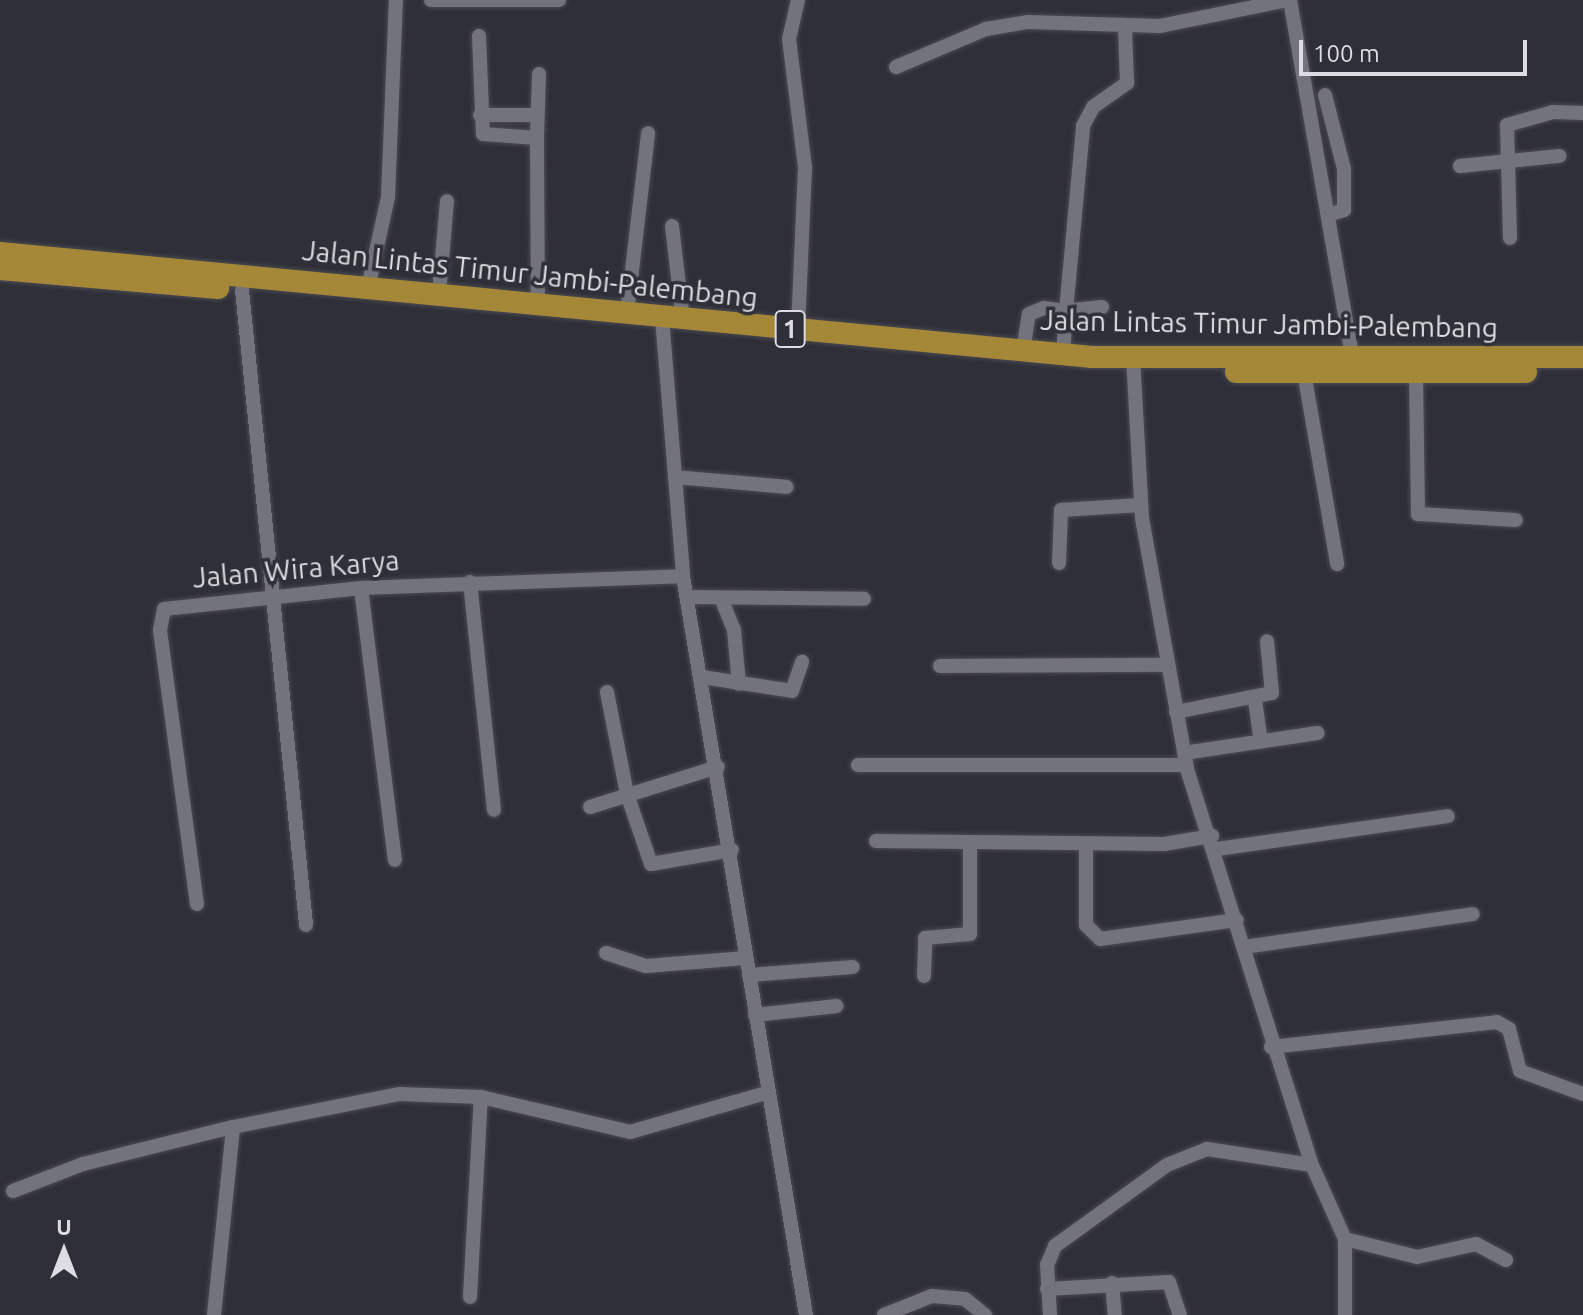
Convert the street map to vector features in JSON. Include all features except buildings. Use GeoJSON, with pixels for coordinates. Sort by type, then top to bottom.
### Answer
{"type":"FeatureCollection","features":[{"type":"Feature","properties":{"kind":"highway","name":"Jalan Lintas Timur Jambi-Palembang"},"geometry":{"type":"LineString","coordinates":[[0,253],[538,303],[627,313],[669,322],[1133,363],[1304,372],[1583,371]]}},
{"type":"Feature","properties":{"kind":"highway","name":"Jalan Lintas Timur Jambi-Palembang"},"geometry":{"type":"LineString","coordinates":[[0,269],[242,290],[798,330],[1133,363],[1352,356],[1583,357]]}},
{"type":"Feature","properties":{"kind":"street"},"geometry":{"type":"LineString","coordinates":[[368,288],[388,197],[396,0]]}},
{"type":"Feature","properties":{"kind":"street"},"geometry":{"type":"LineString","coordinates":[[431,0],[559,0]]}},
{"type":"Feature","properties":{"kind":"street"},"geometry":{"type":"LineString","coordinates":[[798,0],[789,39],[806,183],[798,330]]}},
{"type":"Feature","properties":{"kind":"street"},"geometry":{"type":"LineString","coordinates":[[896,67],[986,29],[1028,22],[1125,28],[1289,0],[1331,214],[1352,356]]}},
{"type":"Feature","properties":{"kind":"street"},"geometry":{"type":"LineString","coordinates":[[1063,355],[1083,126],[1093,107],[1127,83],[1125,28]]}},
{"type":"Feature","properties":{"kind":"street"},"geometry":{"type":"LineString","coordinates":[[479,36],[480,115],[486,137],[537,138]]}},
{"type":"Feature","properties":{"kind":"street"},"geometry":{"type":"LineString","coordinates":[[538,303],[539,74]]}},
{"type":"Feature","properties":{"kind":"street"},"geometry":{"type":"LineString","coordinates":[[1325,95],[1344,169],[1344,210],[1331,214]]}},
{"type":"Feature","properties":{"kind":"street"},"geometry":{"type":"LineString","coordinates":[[1510,238],[1504,156],[1511,121],[1583,113]]}},
{"type":"Feature","properties":{"kind":"street"},"geometry":{"type":"LineString","coordinates":[[480,115],[537,115]]}},
{"type":"Feature","properties":{"kind":"street"},"geometry":{"type":"LineString","coordinates":[[627,313],[648,133]]}},
{"type":"Feature","properties":{"kind":"street"},"geometry":{"type":"LineString","coordinates":[[1460,166],[1504,156],[1559,156]]}},
{"type":"Feature","properties":{"kind":"street"},"geometry":{"type":"LineString","coordinates":[[439,294],[447,201]]}},
{"type":"Feature","properties":{"kind":"street"},"geometry":{"type":"LineString","coordinates":[[672,226],[669,322],[675,477],[683,576],[732,850],[766,1093],[806,1315]]}},
{"type":"Feature","properties":{"kind":"street"},"geometry":{"type":"LineString","coordinates":[[242,290],[269,597],[306,925]]}},
{"type":"Feature","properties":{"kind":"street"},"geometry":{"type":"LineString","coordinates":[[1023,351],[1032,310],[1066,311],[1102,307]]}},
{"type":"Feature","properties":{"kind":"street"},"geometry":{"type":"LineString","coordinates":[[1133,363],[1141,505],[1185,759],[1214,842],[1273,1054],[1312,1165],[1345,1239],[1345,1315]]}},
{"type":"Feature","properties":{"kind":"street"},"geometry":{"type":"LineString","coordinates":[[1304,372],[1337,564]]}},
{"type":"Feature","properties":{"kind":"street"},"geometry":{"type":"LineString","coordinates":[[1416,372],[1418,514],[1516,520]]}},
{"type":"Feature","properties":{"kind":"street"},"geometry":{"type":"LineString","coordinates":[[675,477],[787,487]]}},
{"type":"Feature","properties":{"kind":"street"},"geometry":{"type":"LineString","coordinates":[[1059,563],[1061,510],[1141,505]]}},
{"type":"Feature","properties":{"kind":"street","name":"Jalan Wira Karya"},"geometry":{"type":"LineString","coordinates":[[197,904],[160,618],[176,605],[361,588],[683,576]]}},
{"type":"Feature","properties":{"kind":"street"},"geometry":{"type":"LineString","coordinates":[[470,582],[494,810]]}},
{"type":"Feature","properties":{"kind":"street"},"geometry":{"type":"LineString","coordinates":[[361,588],[395,860]]}},
{"type":"Feature","properties":{"kind":"street"},"geometry":{"type":"LineString","coordinates":[[687,597],[864,599]]}},
{"type":"Feature","properties":{"kind":"street"},"geometry":{"type":"LineString","coordinates":[[721,598],[734,630],[739,684]]}},
{"type":"Feature","properties":{"kind":"street"},"geometry":{"type":"LineString","coordinates":[[1176,712],[1255,700],[1275,688],[1267,641]]}},
{"type":"Feature","properties":{"kind":"street"},"geometry":{"type":"LineString","coordinates":[[702,677],[792,691],[802,662]]}},
{"type":"Feature","properties":{"kind":"street"},"geometry":{"type":"LineString","coordinates":[[940,666],[1167,665]]}},
{"type":"Feature","properties":{"kind":"street"},"geometry":{"type":"LineString","coordinates":[[607,692],[627,794],[655,867],[732,850]]}},
{"type":"Feature","properties":{"kind":"street"},"geometry":{"type":"LineString","coordinates":[[1255,700],[1261,742]]}},
{"type":"Feature","properties":{"kind":"street"},"geometry":{"type":"LineString","coordinates":[[858,765],[1185,759],[1318,733]]}},
{"type":"Feature","properties":{"kind":"street"},"geometry":{"type":"LineString","coordinates":[[590,807],[718,767]]}},
{"type":"Feature","properties":{"kind":"street"},"geometry":{"type":"LineString","coordinates":[[876,841],[1214,842],[1448,816]]}},
{"type":"Feature","properties":{"kind":"street"},"geometry":{"type":"LineString","coordinates":[[924,976],[925,938],[970,934],[970,843]]}},
{"type":"Feature","properties":{"kind":"street"},"geometry":{"type":"LineString","coordinates":[[1086,844],[1086,925],[1100,939],[1237,920]]}},
{"type":"Feature","properties":{"kind":"street"},"geometry":{"type":"LineString","coordinates":[[1244,947],[1473,914]]}},
{"type":"Feature","properties":{"kind":"street"},"geometry":{"type":"LineString","coordinates":[[606,953],[638,966],[746,958]]}},
{"type":"Feature","properties":{"kind":"street"},"geometry":{"type":"LineString","coordinates":[[749,975],[853,967]]}},
{"type":"Feature","properties":{"kind":"street"},"geometry":{"type":"LineString","coordinates":[[755,1015],[837,1006]]}},
{"type":"Feature","properties":{"kind":"street"},"geometry":{"type":"LineString","coordinates":[[1273,1054],[1497,1022],[1509,1029],[1520,1071],[1583,1094]]}},
{"type":"Feature","properties":{"kind":"street"},"geometry":{"type":"LineString","coordinates":[[13,1191],[83,1164],[354,1099],[481,1097],[616,1133],[653,1129],[766,1093]]}},
{"type":"Feature","properties":{"kind":"street"},"geometry":{"type":"LineString","coordinates":[[470,1297],[481,1097]]}},
{"type":"Feature","properties":{"kind":"street"},"geometry":{"type":"LineString","coordinates":[[214,1315],[233,1127]]}},
{"type":"Feature","properties":{"kind":"street"},"geometry":{"type":"LineString","coordinates":[[1050,1315],[1047,1289],[1055,1246],[1167,1165],[1207,1149],[1312,1165]]}},
{"type":"Feature","properties":{"kind":"street"},"geometry":{"type":"LineString","coordinates":[[1345,1239],[1417,1257],[1476,1244],[1506,1260]]}},
{"type":"Feature","properties":{"kind":"street"},"geometry":{"type":"LineString","coordinates":[[1047,1289],[1112,1283],[1173,1283],[1180,1315]]}},
{"type":"Feature","properties":{"kind":"street"},"geometry":{"type":"LineString","coordinates":[[1112,1283],[1115,1315]]}},
{"type":"Feature","properties":{"kind":"street"},"geometry":{"type":"LineString","coordinates":[[884,1315],[932,1296],[965,1299],[985,1315]]}}]}
